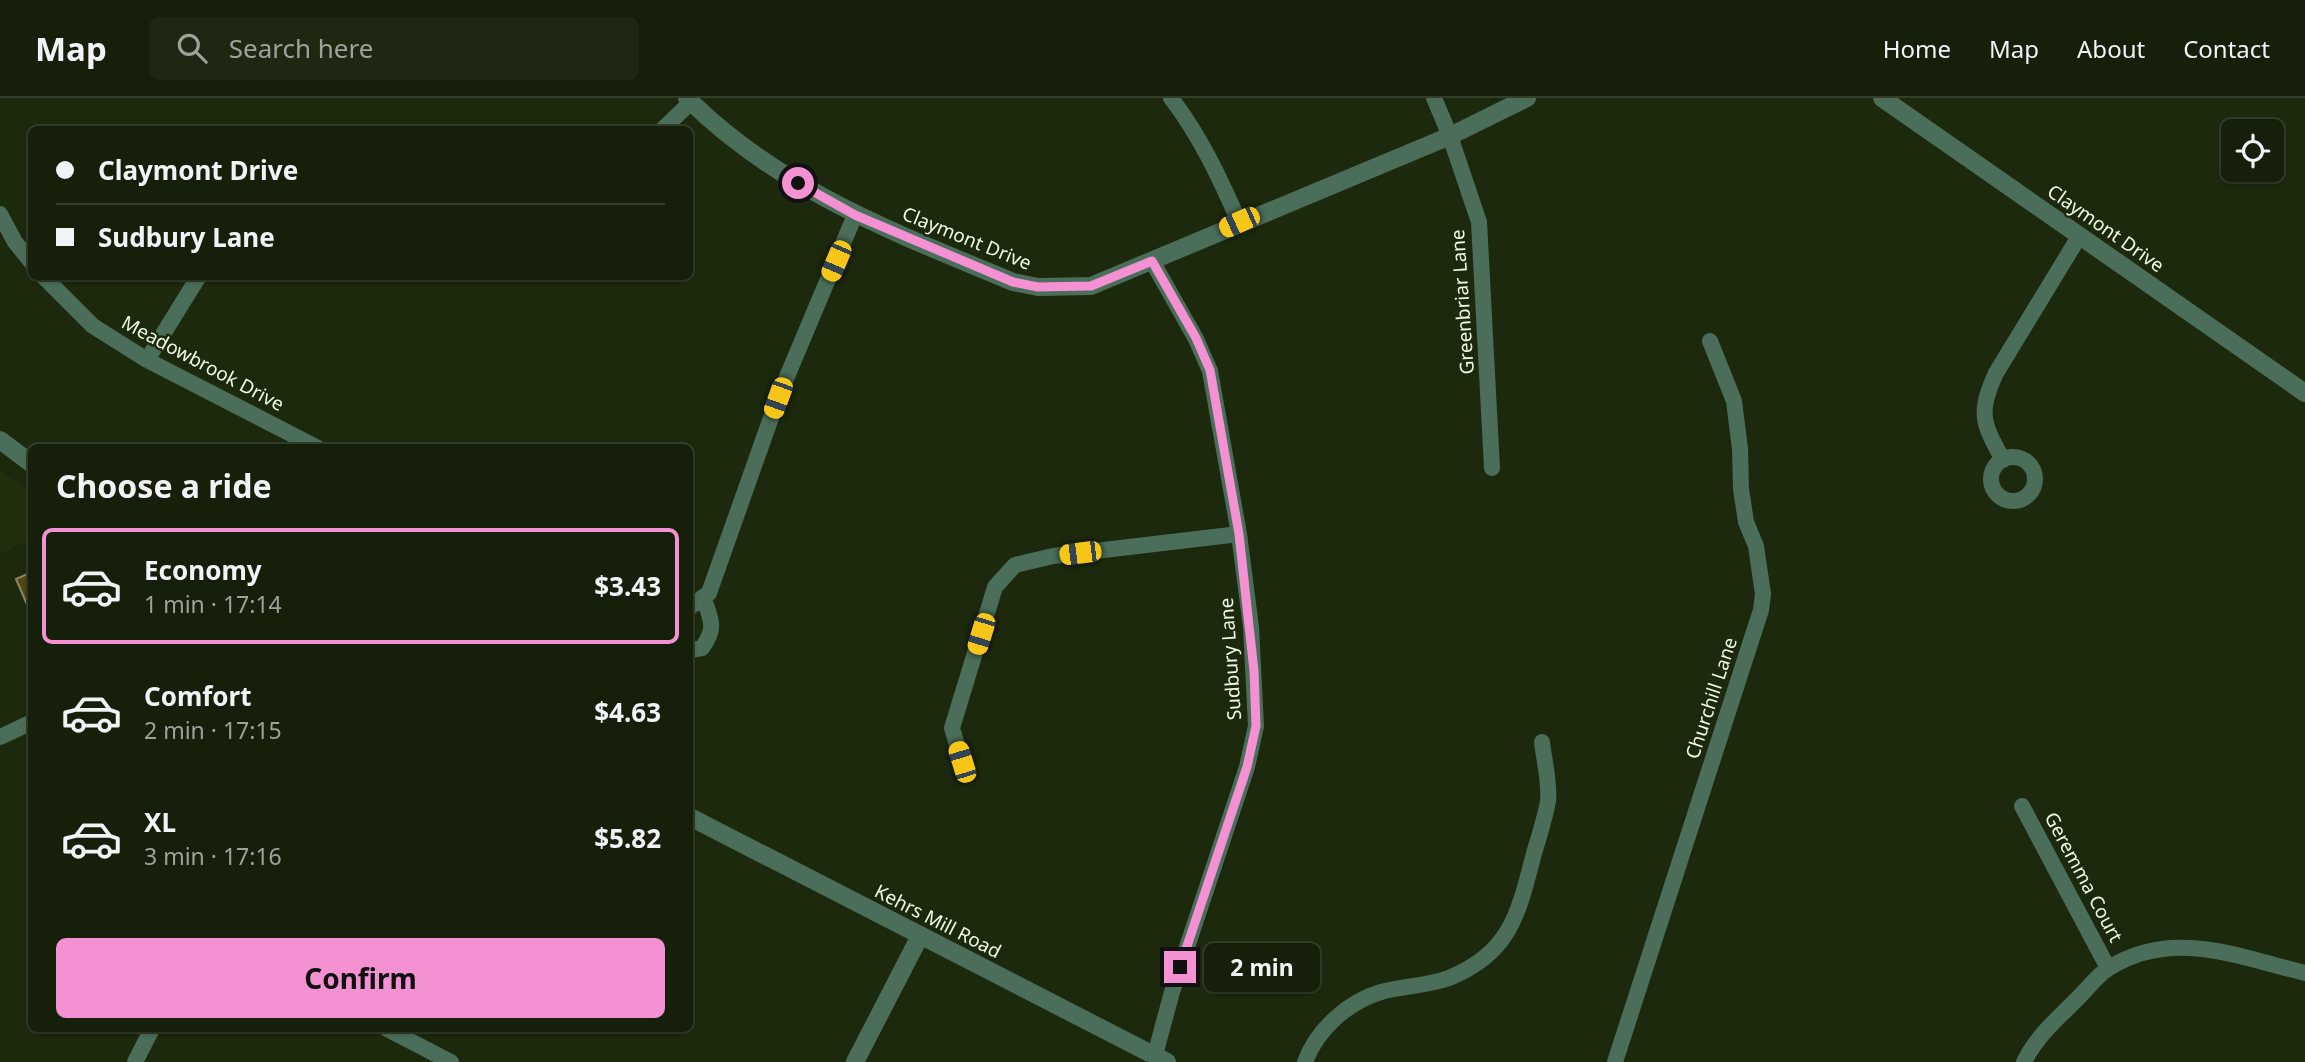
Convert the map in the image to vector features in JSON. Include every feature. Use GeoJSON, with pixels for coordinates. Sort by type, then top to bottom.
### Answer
{"type":"FeatureCollection","features":[{"type":"Feature","properties":{"kind":"street"},"geometry":{"type":"LineString","coordinates":[[1171,98],[1219,175],[1239,222]]}},
{"type":"Feature","properties":{"kind":"street","name":"Greenbriar Lane"},"geometry":{"type":"LineString","coordinates":[[1434,98],[1479,222],[1492,468]]}},
{"type":"Feature","properties":{"kind":"street","name":"Claymont Drive"},"geometry":{"type":"LineString","coordinates":[[689,100],[742,147],[779,173],[855,215],[1013,282],[1038,287],[1091,286],[1450,136],[1527,98]]}},
{"type":"Feature","properties":{"kind":"street","name":"Claymont Drive"},"geometry":{"type":"LineString","coordinates":[[1882,98],[1901,103],[2080,235],[2305,393]]}},
{"type":"Feature","properties":{"kind":"street"},"geometry":{"type":"LineString","coordinates":[[666,126],[689,100]]}},
{"type":"Feature","properties":{"kind":"street"},"geometry":{"type":"LineString","coordinates":[[0,214],[28,257]]}},
{"type":"Feature","properties":{"kind":"street"},"geometry":{"type":"LineString","coordinates":[[693,605],[709,593],[778,398],[855,215]]}},
{"type":"Feature","properties":{"kind":"street"},"geometry":{"type":"LineString","coordinates":[[2003,460],[1983,418],[1989,388],[2080,235]]}},
{"type":"Feature","properties":{"kind":"street","name":"Sudbury Lane"},"geometry":{"type":"LineString","coordinates":[[1152,261],[1196,338],[1210,370],[1239,534],[1251,627],[1256,726],[1247,767],[1172,992],[1161,1059]]}},
{"type":"Feature","properties":{"kind":"street","name":"Meadowbrook Drive"},"geometry":{"type":"LineString","coordinates":[[47,280],[93,326],[146,360],[310,444]]}},
{"type":"Feature","properties":{"kind":"street"},"geometry":{"type":"LineString","coordinates":[[146,360],[196,280]]}},
{"type":"Feature","properties":{"kind":"street","name":"Churchill Lane"},"geometry":{"type":"LineString","coordinates":[[1615,1062],[1761,611],[1763,594],[1756,546],[1746,522],[1741,489],[1740,449],[1734,401],[1710,341]]}},
{"type":"Feature","properties":{"kind":"street"},"geometry":{"type":"LineString","coordinates":[[0,440],[28,461]]}},
{"type":"Feature","properties":{"kind":"street"},"geometry":{"type":"LineString","coordinates":[[962,762],[952,728],[995,587],[1015,565],[1053,556],[1239,534]]}},
{"type":"Feature","properties":{"kind":"street"},"geometry":{"type":"LineString","coordinates":[[693,650],[702,648],[709,638],[713,624],[704,597]]}},
{"type":"Feature","properties":{"kind":"street"},"geometry":{"type":"LineString","coordinates":[[0,737],[28,724]]}},
{"type":"Feature","properties":{"kind":"street"},"geometry":{"type":"LineString","coordinates":[[1305,1062],[1324,1028],[1363,999],[1381,992],[1426,985],[1449,978],[1479,960],[1507,934],[1519,913],[1548,799],[1542,742]]}},
{"type":"Feature","properties":{"kind":"street","name":"Geremma Court"},"geometry":{"type":"LineString","coordinates":[[2022,806],[2108,968]]}},
{"type":"Feature","properties":{"kind":"street","name":"Kehrs Mill Road"},"geometry":{"type":"LineString","coordinates":[[693,819],[1161,1059]]}},
{"type":"Feature","properties":{"kind":"street"},"geometry":{"type":"LineString","coordinates":[[855,1062],[920,936]]}},
{"type":"Feature","properties":{"kind":"street"},"geometry":{"type":"LineString","coordinates":[[2024,1062],[2050,1024],[2108,968],[2148,951],[2180,946],[2208,949],[2305,973]]}},
{"type":"Feature","properties":{"kind":"street"},"geometry":{"type":"LineString","coordinates":[[135,1062],[150,1032]]}},
{"type":"Feature","properties":{"kind":"street"},"geometry":{"type":"LineString","coordinates":[[393,1032],[451,1062]]}},
{"type":"Feature","properties":{"kind":"shaded area"},"geometry":{"type":"Polygon","coordinates":[[[0,471],[28,490],[28,540],[0,554],[0,471]]]}},
{"type":"Feature","properties":{"kind":"building"},"geometry":{"type":"Polygon","coordinates":[[[28,574],[28,607],[16,579],[28,574]]]}},
{"type":"Feature","properties":{"kind":"route"},"geometry":{"type":"LineString","coordinates":[[798,183],[855,215],[1013,282],[1038,287],[1091,286],[1152,261],[1196,338],[1210,370],[1239,534],[1251,627],[1256,726],[1247,767],[1180,967]]}}]}
